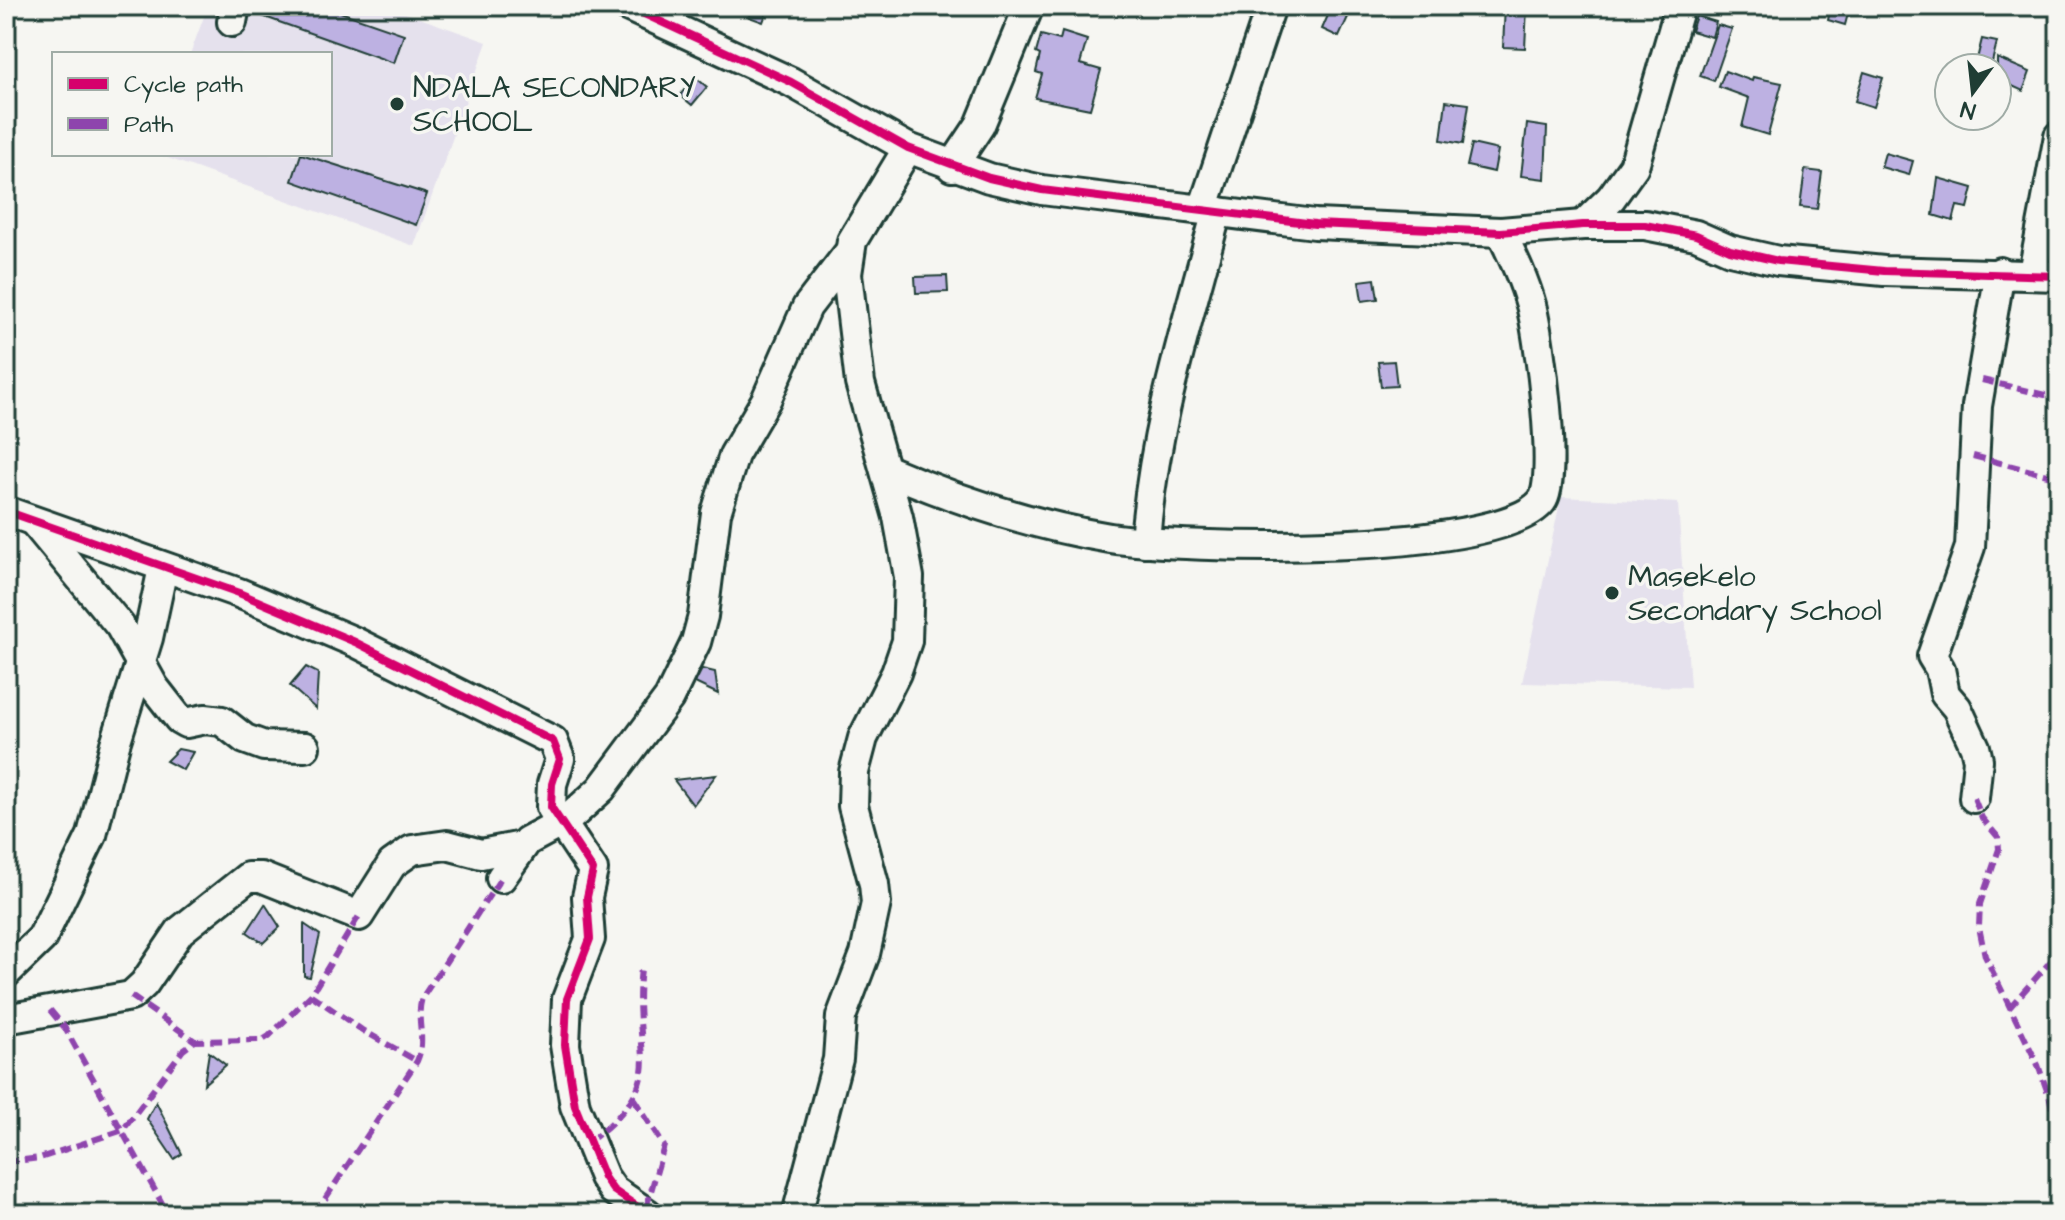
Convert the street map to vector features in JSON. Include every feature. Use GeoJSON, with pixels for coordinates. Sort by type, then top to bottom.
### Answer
{"type":"FeatureCollection","features":[{"type":"Feature","properties":{"kind":"street"},"geometry":{"type":"LineString","coordinates":[[627,6],[791,82],[908,148],[952,167],[1042,190],[1315,224],[1501,232],[1583,225],[1671,229],[1730,250],[1792,263],[1884,271],[2046,274],[2059,136]]}},
{"type":"Feature","properties":{"kind":"street"},"geometry":{"type":"LineString","coordinates":[[952,167],[980,125],[1029,6]]}},
{"type":"Feature","properties":{"kind":"street"},"geometry":{"type":"LineString","coordinates":[[1145,542],[1153,465],[1210,210],[1271,6]]}},
{"type":"Feature","properties":{"kind":"street"},"geometry":{"type":"LineString","coordinates":[[1583,225],[1611,198],[1634,166],[1680,6]]}},
{"type":"Feature","properties":{"kind":"street"},"geometry":{"type":"LineString","coordinates":[[6,1019],[131,996],[144,984],[180,931],[248,877],[261,877],[359,916],[392,864],[412,850],[447,845],[481,854],[522,846],[560,825],[601,789],[660,711],[686,665],[703,616],[716,513],[734,455],[766,400],[807,307],[847,255],[864,216],[908,148]]}},
{"type":"Feature","properties":{"kind":"street"},"geometry":{"type":"LineString","coordinates":[[885,469],[985,507],[1043,525],[1145,542],[1249,545],[1426,540],[1526,515],[1548,491],[1549,475],[1531,305],[1501,232]]}},
{"type":"Feature","properties":{"kind":"street"},"geometry":{"type":"LineString","coordinates":[[797,1214],[838,1059],[841,1017],[865,954],[876,903],[874,884],[853,806],[854,772],[863,738],[896,673],[907,641],[909,577],[885,469],[860,383],[853,344],[847,255]]}},
{"type":"Feature","properties":{"kind":"street"},"geometry":{"type":"LineString","coordinates":[[1974,798],[1978,760],[1975,747],[1957,708],[1945,694],[1932,651],[1970,547],[1977,406],[2000,272]]}},
{"type":"Feature","properties":{"kind":"street"},"geometry":{"type":"LineString","coordinates":[[6,511],[239,593],[355,642],[548,737],[558,749],[560,759],[549,798],[560,825],[590,861],[593,870],[587,897],[588,949],[565,1007],[565,1045],[575,1106],[613,1190],[648,1214]]}},
{"type":"Feature","properties":{"kind":"street"},"geometry":{"type":"LineString","coordinates":[[35,522],[120,626],[141,665],[182,721],[216,720],[264,746],[305,747]]}},
{"type":"Feature","properties":{"kind":"street"},"geometry":{"type":"LineString","coordinates":[[6,973],[42,938],[92,835],[115,744],[141,665],[163,568]]}},
{"type":"Feature","properties":{"kind":"street"},"geometry":{"type":"LineString","coordinates":[[501,878],[522,846]]}},
{"type":"Feature","properties":{"kind":"shaded area","name":"NDALA SECONDARY SCHOOL"},"geometry":{"type":"Polygon","coordinates":[[[208,6],[386,6],[487,42],[414,246],[163,156],[332,156],[332,52],[191,52],[208,6]]]}},
{"type":"Feature","properties":{"kind":"shaded area","name":"Masekelo Secondary School"},"geometry":{"type":"Polygon","coordinates":[[[1561,497],[1678,503],[1690,687],[1522,683],[1561,497]]]}},
{"type":"Feature","properties":{"kind":"building"},"geometry":{"type":"Polygon","coordinates":[[[252,6],[323,6],[404,34],[394,63],[251,12],[252,6]]]}},
{"type":"Feature","properties":{"kind":"building"},"geometry":{"type":"Polygon","coordinates":[[[753,6],[769,6],[763,22],[749,17],[753,6]]]}},
{"type":"Feature","properties":{"kind":"building"},"geometry":{"type":"Polygon","coordinates":[[[1332,6],[1353,6],[1339,37],[1322,29],[1332,6]]]}},
{"type":"Feature","properties":{"kind":"building"},"geometry":{"type":"Polygon","coordinates":[[[1505,6],[1527,7],[1525,48],[1503,47],[1505,6]]]}},
{"type":"Feature","properties":{"kind":"building"},"geometry":{"type":"Polygon","coordinates":[[[1831,6],[1850,6],[1845,25],[1828,20],[1831,6]]]}},
{"type":"Feature","properties":{"kind":"building"},"geometry":{"type":"Polygon","coordinates":[[[1696,16],[1716,22],[1712,37],[1691,31],[1696,16]]]}},
{"type":"Feature","properties":{"kind":"building"},"geometry":{"type":"Polygon","coordinates":[[[1718,25],[1732,29],[1714,81],[1700,76],[1718,25]]]}},
{"type":"Feature","properties":{"kind":"building"},"geometry":{"type":"Polygon","coordinates":[[[1062,32],[1087,40],[1080,64],[1101,70],[1090,109],[1035,98],[1042,74],[1036,72],[1040,55],[1036,53],[1041,35],[1060,40],[1062,32]]]}},
{"type":"Feature","properties":{"kind":"building"},"geometry":{"type":"Polygon","coordinates":[[[1982,39],[1997,42],[1994,52],[1979,52],[1982,39]]]}},
{"type":"Feature","properties":{"kind":"building"},"geometry":{"type":"Polygon","coordinates":[[[2013,65],[2030,72],[2023,91],[2013,86],[2013,65]]]}},
{"type":"Feature","properties":{"kind":"building"},"geometry":{"type":"Polygon","coordinates":[[[1725,71],[1752,81],[1753,77],[1782,83],[1768,135],[1742,127],[1749,98],[1719,87],[1725,71]]]}},
{"type":"Feature","properties":{"kind":"building"},"geometry":{"type":"Polygon","coordinates":[[[1864,72],[1883,78],[1874,107],[1855,101],[1864,72]]]}},
{"type":"Feature","properties":{"kind":"building"},"geometry":{"type":"Polygon","coordinates":[[[695,77],[707,87],[692,105],[680,95],[695,77]]]}},
{"type":"Feature","properties":{"kind":"building"},"geometry":{"type":"Polygon","coordinates":[[[1446,101],[1469,104],[1463,144],[1441,140],[1446,101]]]}},
{"type":"Feature","properties":{"kind":"building"},"geometry":{"type":"Polygon","coordinates":[[[1527,124],[1547,127],[1545,179],[1521,176],[1527,124]]]}},
{"type":"Feature","properties":{"kind":"building"},"geometry":{"type":"Polygon","coordinates":[[[1472,144],[1498,150],[1494,172],[1467,166],[1472,144]]]}},
{"type":"Feature","properties":{"kind":"building"},"geometry":{"type":"Polygon","coordinates":[[[1885,153],[1913,161],[1909,175],[1881,167],[1885,153]]]}},
{"type":"Feature","properties":{"kind":"building"},"geometry":{"type":"Polygon","coordinates":[[[300,156],[307,156],[427,194],[416,225],[292,181],[300,156]]]}},
{"type":"Feature","properties":{"kind":"building"},"geometry":{"type":"Polygon","coordinates":[[[1805,170],[1822,172],[1817,209],[1800,207],[1805,170]]]}},
{"type":"Feature","properties":{"kind":"building"},"geometry":{"type":"Polygon","coordinates":[[[1938,178],[1973,188],[1968,208],[1957,206],[1953,221],[1933,215],[1938,178]]]}},
{"type":"Feature","properties":{"kind":"building"},"geometry":{"type":"Polygon","coordinates":[[[947,276],[948,292],[916,293],[915,277],[947,276]]]}},
{"type":"Feature","properties":{"kind":"building"},"geometry":{"type":"Polygon","coordinates":[[[1375,279],[1378,299],[1362,301],[1359,281],[1375,279]]]}},
{"type":"Feature","properties":{"kind":"building"},"geometry":{"type":"Polygon","coordinates":[[[1394,361],[1397,386],[1381,387],[1378,362],[1394,361]]]}},
{"type":"Feature","properties":{"kind":"building"},"geometry":{"type":"Polygon","coordinates":[[[306,667],[318,673],[316,709],[290,686],[306,667]]]}},
{"type":"Feature","properties":{"kind":"building"},"geometry":{"type":"Polygon","coordinates":[[[702,669],[715,672],[718,694],[695,683],[702,669]]]}},
{"type":"Feature","properties":{"kind":"building"},"geometry":{"type":"Polygon","coordinates":[[[178,749],[193,752],[183,770],[166,761],[178,749]]]}},
{"type":"Feature","properties":{"kind":"building"},"geometry":{"type":"Polygon","coordinates":[[[716,775],[693,805],[674,780],[716,775]]]}},
{"type":"Feature","properties":{"kind":"building"},"geometry":{"type":"Polygon","coordinates":[[[265,904],[280,927],[263,943],[247,932],[265,904]]]}},
{"type":"Feature","properties":{"kind":"building"},"geometry":{"type":"Polygon","coordinates":[[[304,924],[320,935],[310,977],[304,976],[304,924]]]}},
{"type":"Feature","properties":{"kind":"building"},"geometry":{"type":"Polygon","coordinates":[[[209,1052],[226,1065],[204,1084],[209,1052]]]}},
{"type":"Feature","properties":{"kind":"building"},"geometry":{"type":"Polygon","coordinates":[[[156,1102],[182,1154],[174,1159],[147,1119],[156,1102]]]}},
{"type":"Feature","properties":{"kind":"marked path"},"geometry":{"type":"LineString","coordinates":[[1982,380],[2045,395],[2059,394]]}},
{"type":"Feature","properties":{"kind":"marked path"},"geometry":{"type":"LineString","coordinates":[[1973,456],[2059,478]]}},
{"type":"Feature","properties":{"kind":"marked path"},"geometry":{"type":"LineString","coordinates":[[1974,798],[1982,818],[1998,837],[1999,849],[1980,904],[1979,927],[1985,956],[2038,1065],[2050,1099],[2059,1142]]}},
{"type":"Feature","properties":{"kind":"marked path"},"geometry":{"type":"LineString","coordinates":[[315,1214],[417,1061],[421,1045],[422,998],[501,878]]}},
{"type":"Feature","properties":{"kind":"marked path"},"geometry":{"type":"LineString","coordinates":[[6,1162],[40,1158],[123,1130],[183,1050],[195,1041],[263,1040],[269,1036],[311,995],[359,916]]}},
{"type":"Feature","properties":{"kind":"marked path"},"geometry":{"type":"LineString","coordinates":[[2009,1008],[2059,952]]}},
{"type":"Feature","properties":{"kind":"marked path"},"geometry":{"type":"LineString","coordinates":[[589,1142],[631,1100],[640,1081],[643,1064],[639,999],[641,969]]}},
{"type":"Feature","properties":{"kind":"marked path"},"geometry":{"type":"LineString","coordinates":[[311,995],[362,1030],[417,1061]]}},
{"type":"Feature","properties":{"kind":"marked path"},"geometry":{"type":"LineString","coordinates":[[131,996],[195,1041]]}},
{"type":"Feature","properties":{"kind":"marked path"},"geometry":{"type":"LineString","coordinates":[[50,1010],[65,1028],[168,1214]]}},
{"type":"Feature","properties":{"kind":"marked path"},"geometry":{"type":"LineString","coordinates":[[634,1099],[664,1146],[645,1212]]}},
{"type":"Feature","properties":{"kind":"marked path"},"geometry":{"type":"LineString","coordinates":[[2057,1214],[2059,1190]]}},
{"type":"Feature","properties":{"kind":"marked path"},"geometry":{"type":"LineString","coordinates":[[6,1192],[27,1214]]}},
{"type":"Feature","properties":{"kind":"cycle path"},"geometry":{"type":"LineString","coordinates":[[627,6],[791,82],[908,148],[989,178],[1042,190],[1315,224],[1501,232],[1583,225],[1645,225],[1696,235],[1730,250],[1778,261],[1884,271],[2059,276]]}},
{"type":"Feature","properties":{"kind":"cycle path"},"geometry":{"type":"LineString","coordinates":[[6,511],[239,593],[355,642],[553,741],[560,759],[552,784],[551,807],[593,870],[587,897],[590,939],[567,999],[565,1045],[575,1106],[604,1177],[613,1190],[648,1214]]}},
{"type":"Feature","properties":{"kind":"place","name":"NDALA SECONDARY SCHOOL"},"geometry":{"type":"Point","coordinates":[397,104]}},
{"type":"Feature","properties":{"kind":"place","name":"Masekelo Secondary School"},"geometry":{"type":"Point","coordinates":[1612,593]}}]}
